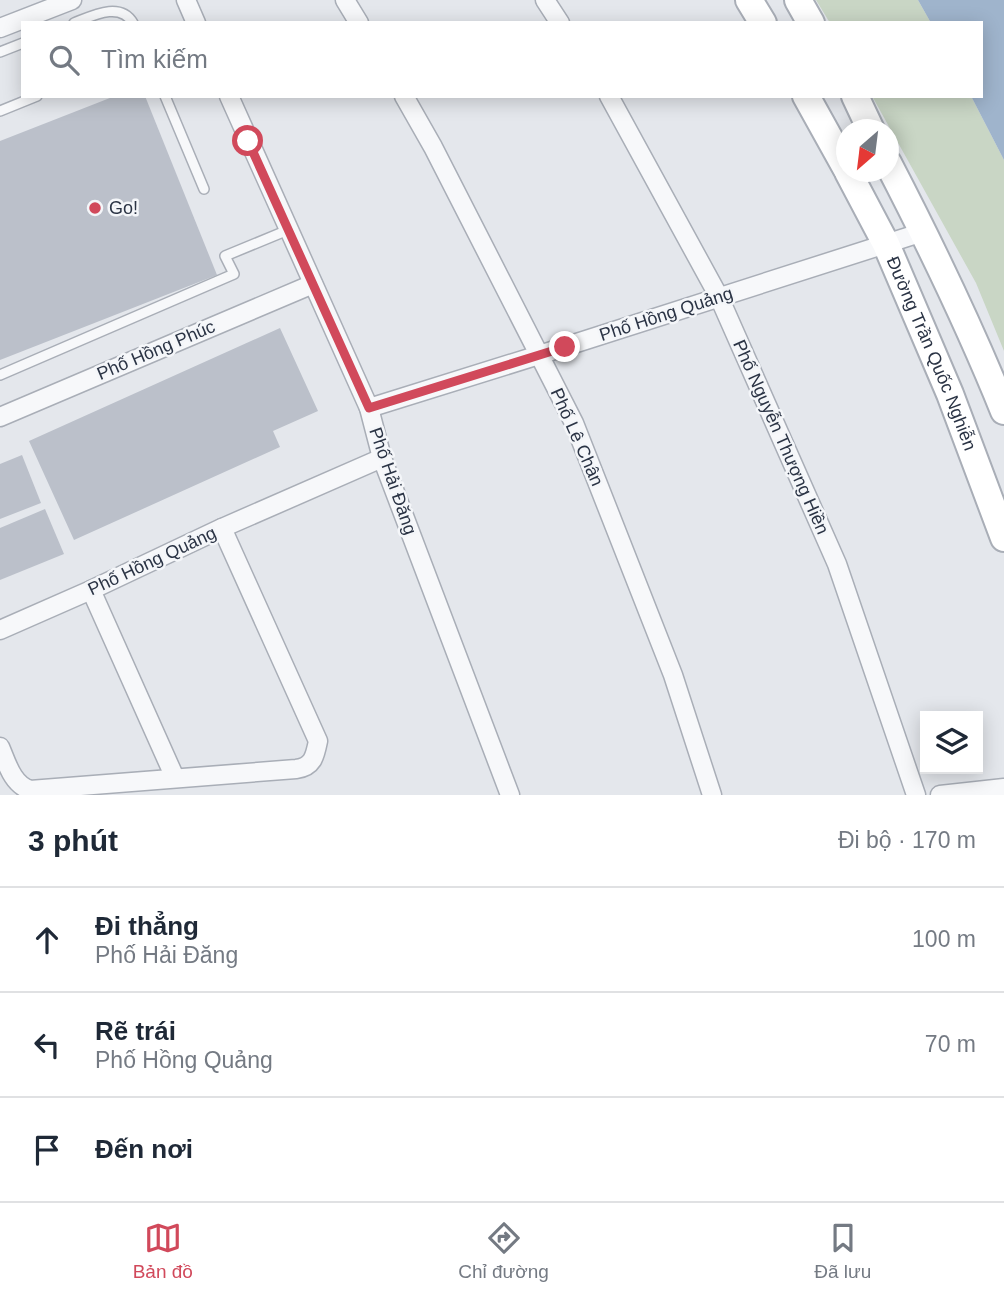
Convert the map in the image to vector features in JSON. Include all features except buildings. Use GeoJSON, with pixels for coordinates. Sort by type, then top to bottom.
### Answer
{"type":"FeatureCollection","features":[{"type":"Feature","properties":{"kind":"main road"},"geometry":{"type":"LineString","coordinates":[[749,0],[762,21]]}},
{"type":"Feature","properties":{"kind":"main road"},"geometry":{"type":"LineString","coordinates":[[798,0],[810,21]]}},
{"type":"Feature","properties":{"kind":"main road","name":"Đường Trần Quốc Nghiễn"},"geometry":{"type":"LineString","coordinates":[[807,98],[836,150]]}},
{"type":"Feature","properties":{"kind":"main road"},"geometry":{"type":"LineString","coordinates":[[856,98],[866,119]]}},
{"type":"Feature","properties":{"kind":"main road","name":"Đường Trần Quốc Nghiễn"},"geometry":{"type":"LineString","coordinates":[[853,182],[886,244],[950,394],[1004,538]]}},
{"type":"Feature","properties":{"kind":"main road"},"geometry":{"type":"LineString","coordinates":[[898,182],[986,367],[1004,411]]}},
{"type":"Feature","properties":{"kind":"street"},"geometry":{"type":"LineString","coordinates":[[0,28],[72,0]]}},
{"type":"Feature","properties":{"kind":"street"},"geometry":{"type":"LineString","coordinates":[[186,0],[195,21]]}},
{"type":"Feature","properties":{"kind":"street"},"geometry":{"type":"LineString","coordinates":[[345,0],[358,21]]}},
{"type":"Feature","properties":{"kind":"street"},"geometry":{"type":"LineString","coordinates":[[545,0],[559,21]]}},
{"type":"Feature","properties":{"kind":"street","name":"Phố Hải Đăng"},"geometry":{"type":"LineString","coordinates":[[230,98],[369,408],[382,458],[510,795]]}},
{"type":"Feature","properties":{"kind":"street","name":"Phố Lê Chân"},"geometry":{"type":"LineString","coordinates":[[405,98],[573,423],[673,676],[712,795]]}},
{"type":"Feature","properties":{"kind":"street","name":"Phố Nguyễn Thượng Hiền"},"geometry":{"type":"LineString","coordinates":[[609,98],[719,297],[837,564],[916,795]]}},
{"type":"Feature","properties":{"kind":"street","name":"Phố Hồng Quảng"},"geometry":{"type":"LineString","coordinates":[[369,408],[923,232]]}},
{"type":"Feature","properties":{"kind":"street","name":"Phố Hồng Phúc"},"geometry":{"type":"LineString","coordinates":[[0,416],[313,284]]}},
{"type":"Feature","properties":{"kind":"street","name":"Phố Hồng Quảng"},"geometry":{"type":"LineString","coordinates":[[0,630],[382,458]]}},
{"type":"Feature","properties":{"kind":"street"},"geometry":{"type":"LineString","coordinates":[[0,747],[16,782],[30,790],[304,768],[310,765],[318,741],[222,528]]}},
{"type":"Feature","properties":{"kind":"street"},"geometry":{"type":"LineString","coordinates":[[91,590],[175,778]]}},
{"type":"Feature","properties":{"kind":"street"},"geometry":{"type":"LineString","coordinates":[[940,795],[1004,788]]}},
{"type":"Feature","properties":{"kind":"lane"},"geometry":{"type":"LineString","coordinates":[[80,21],[110,11],[126,14],[131,21]]}},
{"type":"Feature","properties":{"kind":"lane"},"geometry":{"type":"LineString","coordinates":[[0,52],[21,44]]}},
{"type":"Feature","properties":{"kind":"lane"},"geometry":{"type":"LineString","coordinates":[[0,111],[32,98]]}},
{"type":"Feature","properties":{"kind":"lane"},"geometry":{"type":"LineString","coordinates":[[166,98],[204,189]]}},
{"type":"Feature","properties":{"kind":"lane"},"geometry":{"type":"LineString","coordinates":[[0,375],[234,274],[225,256],[288,230]]}},
{"type":"Feature","properties":{"kind":"green space"},"geometry":{"type":"Polygon","coordinates":[[[816,0],[918,0],[930,21],[829,21],[816,0]]]}},
{"type":"Feature","properties":{"kind":"green space"},"geometry":{"type":"Polygon","coordinates":[[[873,98],[972,98],[1004,160],[1004,351],[976,283],[899,145],[899,119],[885,119],[873,98]]]}},
{"type":"Feature","properties":{"kind":"water"},"geometry":{"type":"Polygon","coordinates":[[[918,0],[1004,0],[1004,160],[972,98],[983,98],[983,21],[930,21],[918,0]]]}},
{"type":"Feature","properties":{"kind":"place","name":"Go!"},"geometry":{"type":"Point","coordinates":[95,208]}},
{"type":"Feature","properties":{"kind":"route"},"geometry":{"type":"LineString","coordinates":[[248,141],[369,408],[565,347]]}}]}
